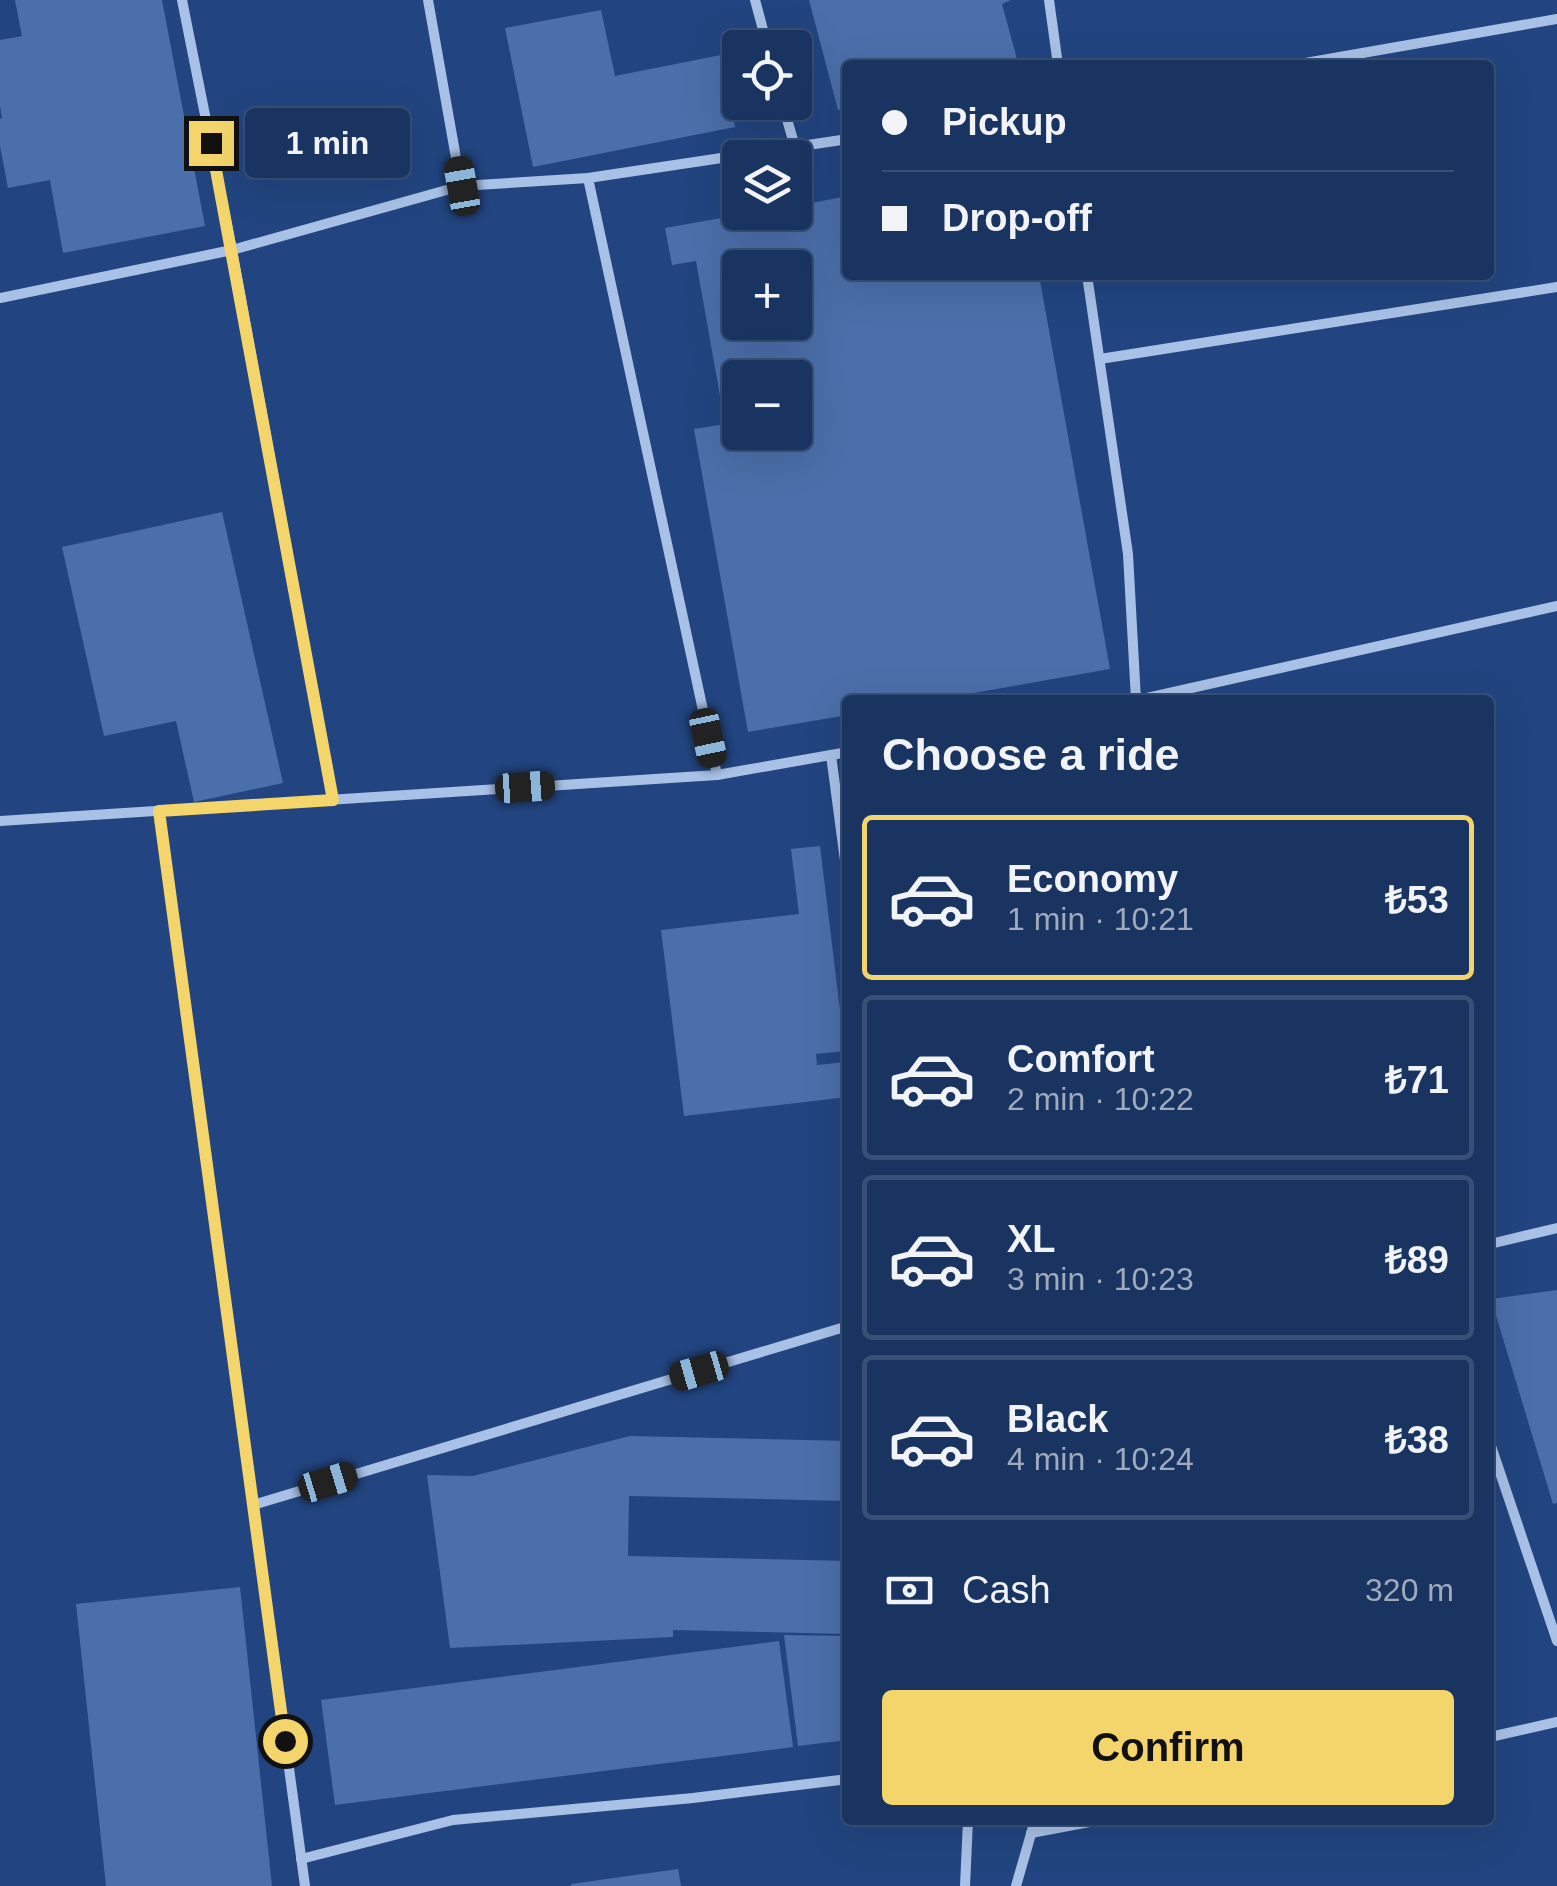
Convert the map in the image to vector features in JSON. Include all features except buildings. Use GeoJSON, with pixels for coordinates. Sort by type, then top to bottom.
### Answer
{"type":"FeatureCollection","features":[{"type":"Feature","properties":{"kind":"street"},"geometry":{"type":"LineString","coordinates":[[182,0],[333,800]]}},
{"type":"Feature","properties":{"kind":"street"},"geometry":{"type":"LineString","coordinates":[[428,0],[462,186]]}},
{"type":"Feature","properties":{"kind":"street"},"geometry":{"type":"LineString","coordinates":[[755,0],[763,30]]}},
{"type":"Feature","properties":{"kind":"street"},"geometry":{"type":"LineString","coordinates":[[1048,0],[1057,60]]}},
{"type":"Feature","properties":{"kind":"street"},"geometry":{"type":"LineString","coordinates":[[1323,60],[1557,19]]}},
{"type":"Feature","properties":{"kind":"street"},"geometry":{"type":"LineString","coordinates":[[812,144],[842,140]]}},
{"type":"Feature","properties":{"kind":"street"},"geometry":{"type":"LineString","coordinates":[[0,298],[232,250],[462,186],[588,178],[722,158]]}},
{"type":"Feature","properties":{"kind":"street"},"geometry":{"type":"LineString","coordinates":[[588,178],[716,775]]}},
{"type":"Feature","properties":{"kind":"street"},"geometry":{"type":"LineString","coordinates":[[1089,280],[1128,554],[1137,695]]}},
{"type":"Feature","properties":{"kind":"street"},"geometry":{"type":"LineString","coordinates":[[1100,359],[1557,287]]}},
{"type":"Feature","properties":{"kind":"street"},"geometry":{"type":"LineString","coordinates":[[1159,695],[1557,606]]}},
{"type":"Feature","properties":{"kind":"street"},"geometry":{"type":"LineString","coordinates":[[0,821],[716,775],[842,753]]}},
{"type":"Feature","properties":{"kind":"street"},"geometry":{"type":"LineString","coordinates":[[832,754],[842,835]]}},
{"type":"Feature","properties":{"kind":"street"},"geometry":{"type":"LineString","coordinates":[[159,811],[305,1886]]}},
{"type":"Feature","properties":{"kind":"street"},"geometry":{"type":"LineString","coordinates":[[1494,1243],[1557,1228]]}},
{"type":"Feature","properties":{"kind":"street"},"geometry":{"type":"LineString","coordinates":[[253,1504],[842,1328]]}},
{"type":"Feature","properties":{"kind":"street"},"geometry":{"type":"LineString","coordinates":[[1494,1456],[1557,1641]]}},
{"type":"Feature","properties":{"kind":"street"},"geometry":{"type":"LineString","coordinates":[[1494,1736],[1557,1722]]}},
{"type":"Feature","properties":{"kind":"street"},"geometry":{"type":"LineString","coordinates":[[301,1859],[453,1820],[842,1780]]}},
{"type":"Feature","properties":{"kind":"street"},"geometry":{"type":"LineString","coordinates":[[965,1886],[968,1825]]}},
{"type":"Feature","properties":{"kind":"street"},"geometry":{"type":"LineString","coordinates":[[1016,1886],[1034,1825]]}},
{"type":"Feature","properties":{"kind":"street"},"geometry":{"type":"LineString","coordinates":[[1031,1833],[1073,1825]]}},
{"type":"Feature","properties":{"kind":"route"},"geometry":{"type":"LineString","coordinates":[[211,143],[333,800],[159,811],[285,1741]]}}]}
